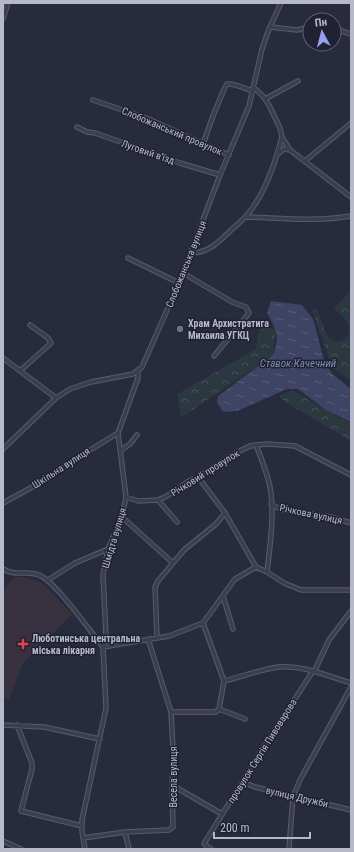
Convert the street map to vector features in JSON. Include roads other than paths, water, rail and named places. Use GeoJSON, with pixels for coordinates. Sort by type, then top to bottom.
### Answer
{"type":"FeatureCollection","features":[{"type":"Feature","properties":{"kind":"street"},"geometry":{"type":"LineString","coordinates":[[3,20],[8,3]]}},
{"type":"Feature","properties":{"kind":"street","name":"Слобожанська вулиця"},"geometry":{"type":"LineString","coordinates":[[138,371],[142,366],[179,283],[220,175],[249,106],[258,62],[270,27],[281,3]]}},
{"type":"Feature","properties":{"kind":"street"},"geometry":{"type":"LineString","coordinates":[[270,27],[297,30],[302,29]]}},
{"type":"Feature","properties":{"kind":"street"},"geometry":{"type":"LineString","coordinates":[[265,99],[298,81]]}},
{"type":"Feature","properties":{"kind":"street"},"geometry":{"type":"LineString","coordinates":[[203,144],[227,84],[253,89],[265,99],[277,121],[282,137],[290,150],[351,197]]}},
{"type":"Feature","properties":{"kind":"street","name":"Слобожанський провулок"},"geometry":{"type":"LineString","coordinates":[[93,100],[146,118],[229,155]]}},
{"type":"Feature","properties":{"kind":"street"},"geometry":{"type":"LineString","coordinates":[[305,161],[351,123]]}},
{"type":"Feature","properties":{"kind":"street","name":"Луговий в'їзд"},"geometry":{"type":"LineString","coordinates":[[77,127],[87,132],[95,133],[120,143],[220,175]]}},
{"type":"Feature","properties":{"kind":"street"},"geometry":{"type":"LineString","coordinates":[[191,253],[199,253],[207,250],[219,242],[246,216],[262,192],[277,155],[282,137]]}},
{"type":"Feature","properties":{"kind":"street"},"geometry":{"type":"LineString","coordinates":[[277,155],[281,150],[290,150]]}},
{"type":"Feature","properties":{"kind":"street"},"geometry":{"type":"LineString","coordinates":[[246,216],[309,220],[336,219],[351,216]]}},
{"type":"Feature","properties":{"kind":"street"},"geometry":{"type":"LineString","coordinates":[[128,258],[179,283]]}},
{"type":"Feature","properties":{"kind":"street"},"geometry":{"type":"LineString","coordinates":[[183,273],[232,302],[246,308],[249,312],[214,356]]}},
{"type":"Feature","properties":{"kind":"street"},"geometry":{"type":"LineString","coordinates":[[20,371],[51,343],[48,338],[30,325]]}},
{"type":"Feature","properties":{"kind":"street"},"geometry":{"type":"LineString","coordinates":[[3,358],[56,398]]}},
{"type":"Feature","properties":{"kind":"street"},"geometry":{"type":"LineString","coordinates":[[3,449],[56,398],[70,389],[91,382],[128,375],[138,371]]}},
{"type":"Feature","properties":{"kind":"street","name":"Шмідта вулиця"},"geometry":{"type":"LineString","coordinates":[[85,849],[82,826],[106,708],[103,647],[106,637],[103,575],[108,549],[122,517],[126,497],[118,433],[138,378],[138,371]]}},
{"type":"Feature","properties":{"kind":"street","name":"Шкільна вулиця"},"geometry":{"type":"LineString","coordinates":[[3,502],[47,479],[100,443],[118,433]]}},
{"type":"Feature","properties":{"kind":"street"},"geometry":{"type":"LineString","coordinates":[[120,451],[130,444],[137,435]]}},
{"type":"Feature","properties":{"kind":"street","name":"Річковий провулок"},"geometry":{"type":"LineString","coordinates":[[126,497],[138,500],[158,500],[167,496],[234,454],[250,446],[256,445],[268,444],[295,446],[351,475]]}},
{"type":"Feature","properties":{"kind":"street","name":"Річкова вулиця"},"geometry":{"type":"LineString","coordinates":[[256,445],[270,488],[270,540],[267,572]]}},
{"type":"Feature","properties":{"kind":"street"},"geometry":{"type":"LineString","coordinates":[[198,477],[225,513],[256,567],[284,583],[301,590],[351,589]]}},
{"type":"Feature","properties":{"kind":"street"},"geometry":{"type":"LineString","coordinates":[[158,500],[177,522]]}},
{"type":"Feature","properties":{"kind":"street","name":"Річкова вулиця"},"geometry":{"type":"LineString","coordinates":[[271,504],[284,510],[331,517],[351,523]]}},
{"type":"Feature","properties":{"kind":"street"},"geometry":{"type":"LineString","coordinates":[[158,638],[155,587],[158,581],[184,550],[216,524],[225,513]]}},
{"type":"Feature","properties":{"kind":"street"},"geometry":{"type":"LineString","coordinates":[[122,517],[173,564]]}},
{"type":"Feature","properties":{"kind":"street"},"geometry":{"type":"LineString","coordinates":[[48,580],[75,563],[108,549]]}},
{"type":"Feature","properties":{"kind":"street"},"geometry":{"type":"LineString","coordinates":[[3,569],[10,573],[16,574],[33,573],[40,575],[52,583],[103,647],[169,636],[203,623],[235,579],[256,567]]}},
{"type":"Feature","properties":{"kind":"street"},"geometry":{"type":"LineString","coordinates":[[223,596],[234,629]]}},
{"type":"Feature","properties":{"kind":"street","name":"провулок Сергія Пивоварова"},"geometry":{"type":"LineString","coordinates":[[211,849],[206,846],[205,842],[265,745],[314,672],[330,640],[351,611]]}},
{"type":"Feature","properties":{"kind":"street"},"geometry":{"type":"LineString","coordinates":[[171,712],[216,712],[219,709],[224,681],[203,623]]}},
{"type":"Feature","properties":{"kind":"street","name":"Весела вулиця"},"geometry":{"type":"LineString","coordinates":[[83,838],[125,832],[171,829],[173,827],[173,749],[171,712],[148,639]]}},
{"type":"Feature","properties":{"kind":"street"},"geometry":{"type":"LineString","coordinates":[[224,681],[277,667],[291,667],[351,683]]}},
{"type":"Feature","properties":{"kind":"street"},"geometry":{"type":"LineString","coordinates":[[289,849],[293,796],[301,778],[351,687]]}},
{"type":"Feature","properties":{"kind":"street"},"geometry":{"type":"LineString","coordinates":[[219,709],[245,719]]}},
{"type":"Feature","properties":{"kind":"street"},"geometry":{"type":"LineString","coordinates":[[3,725],[44,727],[100,739]]}},
{"type":"Feature","properties":{"kind":"street"},"geometry":{"type":"LineString","coordinates":[[17,725],[32,764],[21,811],[82,826]]}},
{"type":"Feature","properties":{"kind":"street","name":"вулиця Дружби"},"geometry":{"type":"LineString","coordinates":[[243,782],[255,787],[351,810]]}},
{"type":"Feature","properties":{"kind":"street"},"geometry":{"type":"LineString","coordinates":[[172,783],[177,788],[222,814]]}},
{"type":"Feature","properties":{"kind":"street"},"geometry":{"type":"LineString","coordinates":[[125,832],[129,849]]}},
{"type":"Feature","properties":{"kind":"street"},"geometry":{"type":"LineString","coordinates":[[3,841],[21,849]]}},
{"type":"Feature","properties":{"kind":"water","name":"Ставок Качечний"},"geometry":{"type":"Polygon","coordinates":[[[271,301],[302,305],[313,319],[324,360],[332,374],[351,389],[351,422],[326,410],[298,389],[287,389],[237,411],[223,412],[217,402],[218,396],[272,356],[275,350],[277,339],[275,329],[267,313],[271,301]]]}},
{"type":"Feature","properties":{"kind":"place","name":"Храм Архистратига Михаила УГКЦ"},"geometry":{"type":"Point","coordinates":[180,329]}},
{"type":"Feature","properties":{"kind":"place","name":"Люботинська центральна міська лікарня"},"geometry":{"type":"Point","coordinates":[23,644]}}]}
